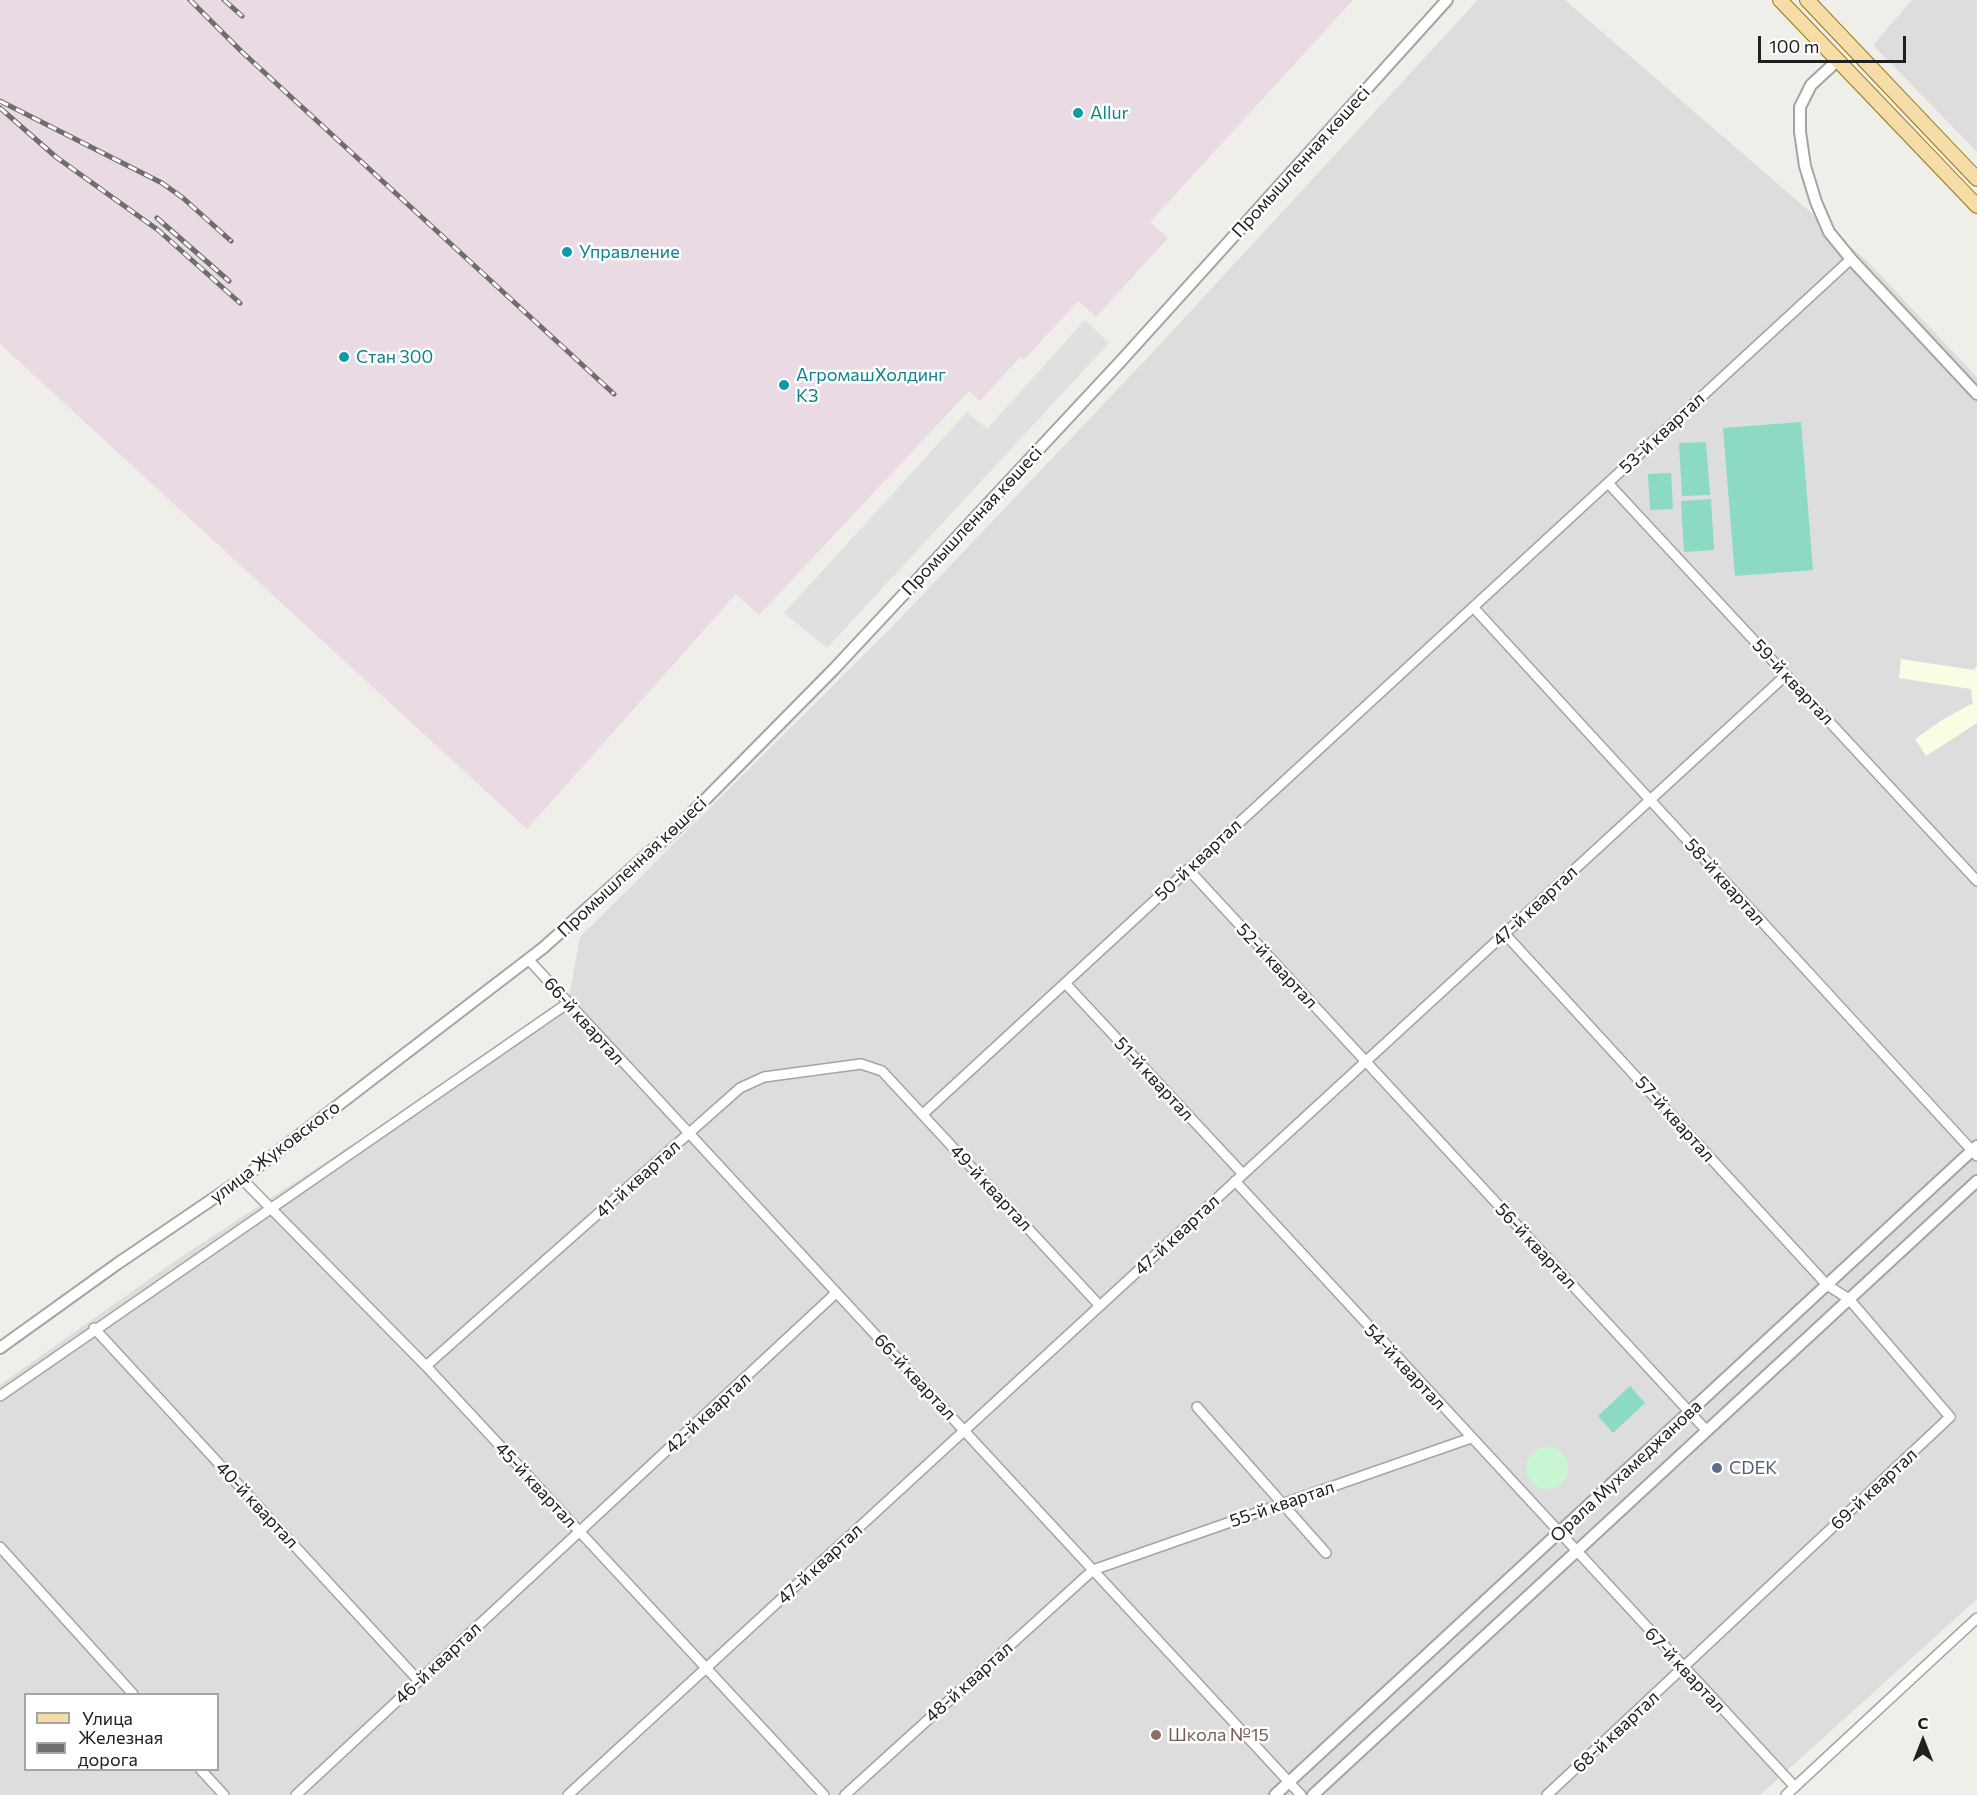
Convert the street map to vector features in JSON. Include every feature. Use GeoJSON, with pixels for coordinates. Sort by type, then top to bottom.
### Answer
{"type":"FeatureCollection","features":[{"type":"Feature","properties":{"kind":"main road"},"geometry":{"type":"LineString","coordinates":[[1780,0],[1977,206]]}},
{"type":"Feature","properties":{"kind":"main road"},"geometry":{"type":"LineString","coordinates":[[1807,0],[1977,179]]}},
{"type":"Feature","properties":{"kind":"main road"},"geometry":{"type":"LineString","coordinates":[[1838,60],[1850,46]]}},
{"type":"Feature","properties":{"kind":"street","name":"Промышленная көшесі"},"geometry":{"type":"LineString","coordinates":[[543,948],[680,825],[835,668],[1121,361],[1447,0]]}},
{"type":"Feature","properties":{"kind":"street"},"geometry":{"type":"LineString","coordinates":[[1838,60],[1811,86],[1800,107],[1800,132],[1805,166],[1816,202],[1829,232],[1851,259],[1977,394]]}},
{"type":"Feature","properties":{"kind":"street","name":"53-й квартал"},"geometry":{"type":"LineString","coordinates":[[1473,607],[1851,259]]}},
{"type":"Feature","properties":{"kind":"street","name":"59-й квартал"},"geometry":{"type":"LineString","coordinates":[[1608,483],[1977,881]]}},
{"type":"Feature","properties":{"kind":"street","name":"58-й квартал"},"geometry":{"type":"LineString","coordinates":[[1473,607],[1975,1151]]}},
{"type":"Feature","properties":{"kind":"street","name":"50-й квартал"},"geometry":{"type":"LineString","coordinates":[[923,1114],[1473,607]]}},
{"type":"Feature","properties":{"kind":"street","name":"47-й квартал"},"geometry":{"type":"LineString","coordinates":[[568,1795],[1786,675]]}},
{"type":"Feature","properties":{"kind":"street","name":"52-й квартал"},"geometry":{"type":"LineString","coordinates":[[1188,869],[1365,1062]]}},
{"type":"Feature","properties":{"kind":"street","name":"57-й квартал"},"geometry":{"type":"LineString","coordinates":[[1505,934],[1827,1285],[1849,1299]]}},
{"type":"Feature","properties":{"kind":"street","name":"улица Жуковского"},"geometry":{"type":"LineString","coordinates":[[0,1348],[117,1264],[242,1179],[543,948]]}},
{"type":"Feature","properties":{"kind":"street","name":"66-й квартал"},"geometry":{"type":"LineString","coordinates":[[528,959],[1301,1795]]}},
{"type":"Feature","properties":{"kind":"street","name":"51-й квартал"},"geometry":{"type":"LineString","coordinates":[[1065,983],[1244,1174]]}},
{"type":"Feature","properties":{"kind":"street"},"geometry":{"type":"LineString","coordinates":[[0,1396],[94,1329],[272,1210],[568,1003]]}},
{"type":"Feature","properties":{"kind":"street","name":"56-й квартал"},"geometry":{"type":"LineString","coordinates":[[1365,1062],[1707,1431]]}},
{"type":"Feature","properties":{"kind":"street","name":"41-й квартал"},"geometry":{"type":"LineString","coordinates":[[426,1366],[740,1088],[764,1077],[861,1064],[882,1071]]}},
{"type":"Feature","properties":{"kind":"street","name":"49-й квартал"},"geometry":{"type":"LineString","coordinates":[[882,1071],[1100,1306]]}},
{"type":"Feature","properties":{"kind":"street","name":"Орала Мухамеджанова"},"geometry":{"type":"LineString","coordinates":[[1275,1795],[1975,1151]]}},
{"type":"Feature","properties":{"kind":"street","name":"45-й квартал"},"geometry":{"type":"LineString","coordinates":[[242,1179],[426,1366],[824,1795]]}},
{"type":"Feature","properties":{"kind":"street","name":"Орала Мухамеджанова"},"geometry":{"type":"LineString","coordinates":[[1313,1795],[1977,1181]]}},
{"type":"Feature","properties":{"kind":"street","name":"54-й квартал"},"geometry":{"type":"LineString","coordinates":[[1235,1182],[1575,1552]]}},
{"type":"Feature","properties":{"kind":"street","name":"42-й квартал"},"geometry":{"type":"LineString","coordinates":[[579,1532],[836,1293]]}},
{"type":"Feature","properties":{"kind":"street","name":"69-й квартал"},"geometry":{"type":"LineString","coordinates":[[1684,1669],[1950,1417],[1849,1299]]}},
{"type":"Feature","properties":{"kind":"street","name":"40-й квартал"},"geometry":{"type":"LineString","coordinates":[[94,1329],[419,1681]]}},
{"type":"Feature","properties":{"kind":"street"},"geometry":{"type":"LineString","coordinates":[[1197,1407],[1326,1553]]}},
{"type":"Feature","properties":{"kind":"street","name":"55-й квартал"},"geometry":{"type":"LineString","coordinates":[[1093,1570],[1471,1438]]}},
{"type":"Feature","properties":{"kind":"street","name":"46-й квартал"},"geometry":{"type":"LineString","coordinates":[[296,1795],[579,1532]]}},
{"type":"Feature","properties":{"kind":"street"},"geometry":{"type":"LineString","coordinates":[[0,1547],[131,1693]]}},
{"type":"Feature","properties":{"kind":"street","name":"67-й квартал"},"geometry":{"type":"LineString","coordinates":[[1575,1552],[1795,1787]]}},
{"type":"Feature","properties":{"kind":"street","name":"48-й квартал"},"geometry":{"type":"LineString","coordinates":[[845,1795],[1093,1570]]}},
{"type":"Feature","properties":{"kind":"street"},"geometry":{"type":"LineString","coordinates":[[1786,1795],[1977,1618]]}},
{"type":"Feature","properties":{"kind":"street","name":"68-й квартал"},"geometry":{"type":"LineString","coordinates":[[1547,1795],[1684,1669]]}},
{"type":"Feature","properties":{"kind":"street"},"geometry":{"type":"LineString","coordinates":[[202,1771],[224,1795]]}},
{"type":"Feature","properties":{"kind":"shaded area"},"geometry":{"type":"Polygon","coordinates":[[[0,0],[1353,0],[1150,222],[1168,238],[1096,317],[1078,301],[1024,360],[1020,357],[980,401],[969,391],[759,615],[736,594],[527,829],[0,344],[0,0]]]}},
{"type":"Feature","properties":{"kind":"shaded area"},"geometry":{"type":"Polygon","coordinates":[[[1478,0],[1565,0],[1867,261],[1977,377],[1977,1599],[1760,1795],[0,1795],[0,1385],[175,1261],[568,1003],[580,937],[891,628],[1152,353],[1478,0]]]}},
{"type":"Feature","properties":{"kind":"shaded area"},"geometry":{"type":"Polygon","coordinates":[[[1912,0],[1977,0],[1977,152],[1873,45],[1912,0]]]}},
{"type":"Feature","properties":{"kind":"shaded area"},"geometry":{"type":"Polygon","coordinates":[[[1085,320],[1109,343],[827,648],[784,613],[967,412],[987,429],[1085,320]]]}},
{"type":"Feature","properties":{"kind":"shaded area"},"geometry":{"type":"Polygon","coordinates":[[[1901,659],[1974,670],[1977,665],[1977,723],[1926,756],[1915,739],[1942,720],[1973,705],[1971,689],[1899,678],[1901,659]]]}},
{"type":"Feature","properties":{"kind":"green space"},"geometry":{"type":"Polygon","coordinates":[[[1801,422],[1813,570],[1735,576],[1723,428],[1801,422]]]}},
{"type":"Feature","properties":{"kind":"green space"},"geometry":{"type":"Polygon","coordinates":[[[1706,442],[1710,495],[1682,496],[1679,443],[1706,442]]]}},
{"type":"Feature","properties":{"kind":"green space"},"geometry":{"type":"Polygon","coordinates":[[[1671,473],[1673,509],[1650,510],[1648,474],[1671,473]]]}},
{"type":"Feature","properties":{"kind":"green space"},"geometry":{"type":"Polygon","coordinates":[[[1711,499],[1714,550],[1684,552],[1681,501],[1711,499]]]}},
{"type":"Feature","properties":{"kind":"green space"},"geometry":{"type":"Polygon","coordinates":[[[1630,1386],[1645,1403],[1613,1433],[1598,1416],[1630,1386]]]}},
{"type":"Feature","properties":{"kind":"green space"},"geometry":{"type":"Polygon","coordinates":[[[1547,1447],[1562,1453],[1568,1468],[1562,1483],[1547,1489],[1532,1483],[1526,1468],[1532,1453],[1547,1447]]]}},
{"type":"Feature","properties":{"kind":"railway"},"geometry":{"type":"LineString","coordinates":[[190,0],[241,51],[614,394]]}},
{"type":"Feature","properties":{"kind":"railway"},"geometry":{"type":"LineString","coordinates":[[224,0],[242,16]]}},
{"type":"Feature","properties":{"kind":"railway"},"geometry":{"type":"LineString","coordinates":[[0,101],[162,183],[183,198],[231,241]]}},
{"type":"Feature","properties":{"kind":"railway"},"geometry":{"type":"LineString","coordinates":[[0,108],[56,157],[158,230],[240,303]]}},
{"type":"Feature","properties":{"kind":"railway"},"geometry":{"type":"LineString","coordinates":[[157,218],[229,281]]}},
{"type":"Feature","properties":{"kind":"place","name":"Allur"},"geometry":{"type":"Point","coordinates":[1078,113]}},
{"type":"Feature","properties":{"kind":"place","name":"Управление"},"geometry":{"type":"Point","coordinates":[567,252]}},
{"type":"Feature","properties":{"kind":"place","name":"Стан 300"},"geometry":{"type":"Point","coordinates":[344,357]}},
{"type":"Feature","properties":{"kind":"place","name":"АгромашХолдинг КЗ"},"geometry":{"type":"Point","coordinates":[784,385]}},
{"type":"Feature","properties":{"kind":"place","name":"CDEK"},"geometry":{"type":"Point","coordinates":[1717,1468]}},
{"type":"Feature","properties":{"kind":"place","name":"Школа №15"},"geometry":{"type":"Point","coordinates":[1156,1735]}}]}
